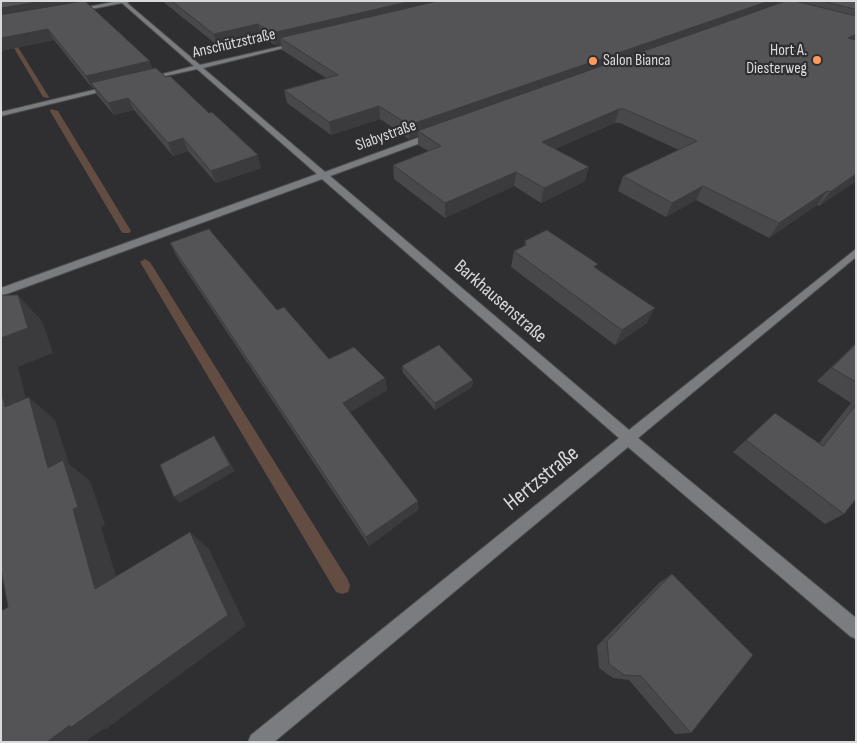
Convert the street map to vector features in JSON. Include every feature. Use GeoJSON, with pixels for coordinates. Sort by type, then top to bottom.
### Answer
{"type":"FeatureCollection","features":[{"type":"Feature","properties":{"kind":"street"},"geometry":{"type":"LineString","coordinates":[[67,12],[124,2]]}},
{"type":"Feature","properties":{"kind":"street","name":"Barkhausenstraße"},"geometry":{"type":"LineString","coordinates":[[124,2],[322,176],[856,630]]}},
{"type":"Feature","properties":{"kind":"street","name":"Anschützstraße"},"geometry":{"type":"LineString","coordinates":[[141,81],[302,42]]}},
{"type":"Feature","properties":{"kind":"street"},"geometry":{"type":"LineString","coordinates":[[1,114],[113,87]]}},
{"type":"Feature","properties":{"kind":"street","name":"Slabystraße"},"geometry":{"type":"LineString","coordinates":[[1,292],[443,132]]}},
{"type":"Feature","properties":{"kind":"street","name":"Hertzstraße"},"geometry":{"type":"LineString","coordinates":[[258,742],[856,252]]}},
{"type":"Feature","properties":{"kind":"building"},"geometry":{"type":"Polygon","coordinates":[[[1,1],[44,1],[1,8],[1,1]]]}},
{"type":"Feature","properties":{"kind":"building"},"geometry":{"type":"Polygon","coordinates":[[[85,1],[150,61],[86,76],[48,29],[1,38],[1,15],[85,1]]]}},
{"type":"Feature","properties":{"kind":"building"},"geometry":{"type":"Polygon","coordinates":[[[172,1],[412,1],[272,33],[258,24],[214,34],[172,1]]]}},
{"type":"Feature","properties":{"kind":"building"},"geometry":{"type":"Polygon","coordinates":[[[438,1],[769,1],[409,125],[379,106],[329,122],[284,90],[338,75],[280,38],[438,1]]]}},
{"type":"Feature","properties":{"kind":"building"},"geometry":{"type":"Polygon","coordinates":[[[786,1],[795,1],[856,16],[856,34],[848,38],[856,40],[856,174],[779,223],[703,186],[672,203],[623,176],[697,141],[624,109],[619,109],[542,142],[589,167],[544,188],[516,172],[445,203],[393,165],[441,146],[418,131],[786,1]]]}},
{"type":"Feature","properties":{"kind":"building"},"geometry":{"type":"Polygon","coordinates":[[[822,1],[856,1],[856,9],[822,1]]]}},
{"type":"Feature","properties":{"kind":"building"},"geometry":{"type":"Polygon","coordinates":[[[156,68],[166,77],[170,76],[258,155],[211,171],[183,138],[168,143],[128,98],[108,103],[91,83],[156,68]]]}},
{"type":"Feature","properties":{"kind":"building"},"geometry":{"type":"Polygon","coordinates":[[[209,229],[277,310],[284,307],[329,359],[354,347],[385,378],[343,403],[418,501],[366,537],[170,243],[209,229]]]}},
{"type":"Feature","properties":{"kind":"building"},"geometry":{"type":"Polygon","coordinates":[[[547,230],[598,264],[594,267],[655,308],[622,330],[514,251],[526,245],[525,241],[547,230]]]}},
{"type":"Feature","properties":{"kind":"building"},"geometry":{"type":"Polygon","coordinates":[[[18,295],[28,328],[1,338],[1,296],[18,295]]]}},
{"type":"Feature","properties":{"kind":"building"},"geometry":{"type":"Polygon","coordinates":[[[856,344],[856,382],[832,368],[856,344]]]}},
{"type":"Feature","properties":{"kind":"building"},"geometry":{"type":"Polygon","coordinates":[[[439,345],[473,380],[435,403],[402,366],[439,345]]]}},
{"type":"Feature","properties":{"kind":"building"},"geometry":{"type":"Polygon","coordinates":[[[1,388],[5,407],[29,397],[48,468],[63,460],[78,507],[73,509],[95,589],[190,532],[228,615],[70,728],[70,725],[47,742],[1,742],[1,611],[8,607],[1,570],[1,388]]]}},
{"type":"Feature","properties":{"kind":"building"},"geometry":{"type":"Polygon","coordinates":[[[856,405],[856,499],[844,514],[746,440],[775,413],[823,446],[856,405]]]}},
{"type":"Feature","properties":{"kind":"building"},"geometry":{"type":"Polygon","coordinates":[[[214,436],[230,465],[174,497],[160,465],[214,436]]]}},
{"type":"Feature","properties":{"kind":"building"},"geometry":{"type":"Polygon","coordinates":[[[672,574],[753,655],[691,733],[641,676],[624,675],[609,664],[607,641],[672,574]]]}},
{"type":"Feature","properties":{"kind":"waterway"},"geometry":{"type":"LineString","coordinates":[[8,33],[46,97]]}},
{"type":"Feature","properties":{"kind":"waterway"},"geometry":{"type":"LineString","coordinates":[[54,111],[126,231]]}},
{"type":"Feature","properties":{"kind":"waterway"},"geometry":{"type":"LineString","coordinates":[[145,262],[342,586]]}},
{"type":"Feature","properties":{"kind":"place","name":"Hort A. Diesterweg"},"geometry":{"type":"Point","coordinates":[817,60]}},
{"type":"Feature","properties":{"kind":"place","name":"Salon Bianca"},"geometry":{"type":"Point","coordinates":[593,61]}}]}
